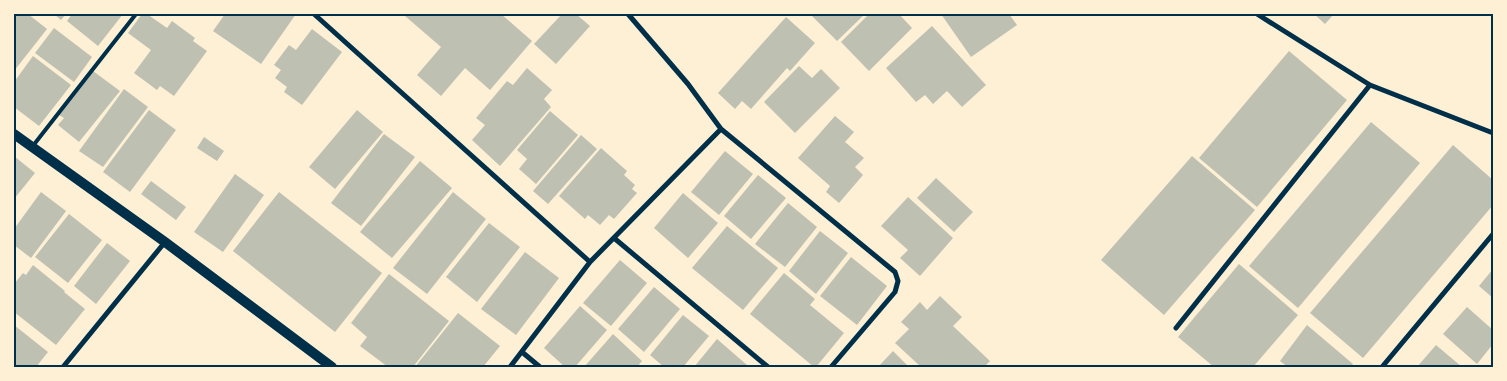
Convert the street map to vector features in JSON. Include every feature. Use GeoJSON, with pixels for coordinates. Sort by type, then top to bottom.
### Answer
{"type":"FeatureCollection","features":[{"type":"Feature","properties":{"kind":"main road"},"geometry":{"type":"LineString","coordinates":[[14,134],[165,242],[332,367]]}},
{"type":"Feature","properties":{"kind":"street"},"geometry":{"type":"LineString","coordinates":[[314,14],[590,262]]}},
{"type":"Feature","properties":{"kind":"street"},"geometry":{"type":"LineString","coordinates":[[628,14],[688,84],[721,129],[895,272],[898,281],[895,292],[831,367]]}},
{"type":"Feature","properties":{"kind":"street"},"geometry":{"type":"LineString","coordinates":[[1257,14],[1370,85],[1493,133]]}},
{"type":"Feature","properties":{"kind":"street"},"geometry":{"type":"LineString","coordinates":[[1176,328],[1370,85]]}},
{"type":"Feature","properties":{"kind":"street"},"geometry":{"type":"LineString","coordinates":[[510,367],[590,262],[721,129]]}},
{"type":"Feature","properties":{"kind":"street"},"geometry":{"type":"LineString","coordinates":[[1382,367],[1493,234]]}},
{"type":"Feature","properties":{"kind":"street"},"geometry":{"type":"LineString","coordinates":[[614,238],[768,367]]}},
{"type":"Feature","properties":{"kind":"street"},"geometry":{"type":"LineString","coordinates":[[63,367],[165,242]]}},
{"type":"Feature","properties":{"kind":"street"},"geometry":{"type":"LineString","coordinates":[[522,352],[540,367]]}},
{"type":"Feature","properties":{"kind":"lane"},"geometry":{"type":"LineString","coordinates":[[32,147],[136,14]]}},
{"type":"Feature","properties":{"kind":"building"},"geometry":{"type":"Polygon","coordinates":[[[14,14],[28,14],[47,29],[14,71],[14,14]]]}},
{"type":"Feature","properties":{"kind":"building"},"geometry":{"type":"Polygon","coordinates":[[[54,14],[66,14],[61,20],[54,14]]]}},
{"type":"Feature","properties":{"kind":"building"},"geometry":{"type":"Polygon","coordinates":[[[72,14],[123,14],[98,46],[67,21],[72,14]]]}},
{"type":"Feature","properties":{"kind":"building"},"geometry":{"type":"Polygon","coordinates":[[[142,14],[147,14],[167,28],[172,21],[195,38],[193,41],[207,51],[174,96],[160,86],[157,90],[134,73],[151,50],[128,33],[142,14]]]}},
{"type":"Feature","properties":{"kind":"building"},"geometry":{"type":"Polygon","coordinates":[[[225,14],[296,14],[261,64],[213,31],[225,14]]]}},
{"type":"Feature","properties":{"kind":"building"},"geometry":{"type":"Polygon","coordinates":[[[407,14],[501,14],[532,41],[490,90],[465,68],[441,96],[417,75],[441,47],[405,16],[407,14]]]}},
{"type":"Feature","properties":{"kind":"building"},"geometry":{"type":"Polygon","coordinates":[[[562,14],[576,14],[590,26],[556,64],[534,44],[562,14]]]}},
{"type":"Feature","properties":{"kind":"building"},"geometry":{"type":"Polygon","coordinates":[[[810,14],[865,14],[837,41],[810,14]]]}},
{"type":"Feature","properties":{"kind":"building"},"geometry":{"type":"Polygon","coordinates":[[[869,14],[899,14],[912,28],[869,71],[841,42],[869,14]]]}},
{"type":"Feature","properties":{"kind":"building"},"geometry":{"type":"Polygon","coordinates":[[[941,14],[1009,14],[1017,25],[971,57],[941,14]]]}},
{"type":"Feature","properties":{"kind":"building"},"geometry":{"type":"Polygon","coordinates":[[[1314,14],[1334,14],[1325,24],[1314,14]]]}},
{"type":"Feature","properties":{"kind":"building"},"geometry":{"type":"Polygon","coordinates":[[[786,17],[815,43],[790,71],[787,68],[751,109],[742,101],[735,109],[718,93],[786,17]]]}},
{"type":"Feature","properties":{"kind":"building"},"geometry":{"type":"Polygon","coordinates":[[[932,26],[986,85],[962,107],[947,91],[933,104],[925,95],[916,102],[886,68],[932,26]]]}},
{"type":"Feature","properties":{"kind":"building"},"geometry":{"type":"Polygon","coordinates":[[[54,28],[92,57],[74,82],[35,53],[54,28]]]}},
{"type":"Feature","properties":{"kind":"building"},"geometry":{"type":"Polygon","coordinates":[[[312,29],[342,52],[302,105],[284,92],[287,87],[275,78],[281,70],[274,65],[289,45],[296,50],[312,29]]]}},
{"type":"Feature","properties":{"kind":"building"},"geometry":{"type":"Polygon","coordinates":[[[1289,51],[1347,100],[1257,207],[1199,158],[1289,51]]]}},
{"type":"Feature","properties":{"kind":"building"},"geometry":{"type":"Polygon","coordinates":[[[33,56],[71,85],[39,126],[14,107],[14,82],[33,56]]]}},
{"type":"Feature","properties":{"kind":"building"},"geometry":{"type":"Polygon","coordinates":[[[799,66],[812,78],[821,69],[840,88],[795,133],[764,102],[799,66]]]}},
{"type":"Feature","properties":{"kind":"building"},"geometry":{"type":"Polygon","coordinates":[[[527,68],[552,90],[544,99],[551,107],[500,166],[472,140],[485,125],[476,118],[507,81],[513,85],[527,68]]]}},
{"type":"Feature","properties":{"kind":"building"},"geometry":{"type":"Polygon","coordinates":[[[93,71],[120,91],[79,142],[58,125],[64,118],[59,115],[93,71]]]}},
{"type":"Feature","properties":{"kind":"building"},"geometry":{"type":"Polygon","coordinates":[[[124,89],[148,107],[103,167],[79,151],[124,89]]]}},
{"type":"Feature","properties":{"kind":"building"},"geometry":{"type":"Polygon","coordinates":[[[149,110],[176,130],[130,192],[103,172],[149,110]]]}},
{"type":"Feature","properties":{"kind":"building"},"geometry":{"type":"Polygon","coordinates":[[[357,110],[383,132],[335,189],[309,167],[357,110]]]}},
{"type":"Feature","properties":{"kind":"building"},"geometry":{"type":"Polygon","coordinates":[[[550,111],[578,135],[536,184],[519,169],[527,159],[517,150],[550,111]]]}},
{"type":"Feature","properties":{"kind":"building"},"geometry":{"type":"Polygon","coordinates":[[[835,116],[854,132],[845,142],[864,158],[855,167],[863,175],[839,203],[826,192],[830,186],[798,158],[835,116]]]}},
{"type":"Feature","properties":{"kind":"building"},"geometry":{"type":"Polygon","coordinates":[[[1371,122],[1420,163],[1298,308],[1249,266],[1371,122]]]}},
{"type":"Feature","properties":{"kind":"building"},"geometry":{"type":"Polygon","coordinates":[[[384,134],[415,157],[361,226],[331,203],[384,134]]]}},
{"type":"Feature","properties":{"kind":"building"},"geometry":{"type":"Polygon","coordinates":[[[581,135],[597,149],[548,204],[533,191],[581,135]]]}},
{"type":"Feature","properties":{"kind":"building"},"geometry":{"type":"Polygon","coordinates":[[[204,137],[224,151],[217,161],[197,148],[204,137]]]}},
{"type":"Feature","properties":{"kind":"building"},"geometry":{"type":"Polygon","coordinates":[[[1453,145],[1493,180],[1493,205],[1363,358],[1310,313],[1453,145]]]}},
{"type":"Feature","properties":{"kind":"building"},"geometry":{"type":"Polygon","coordinates":[[[601,148],[627,171],[624,175],[635,185],[632,189],[637,193],[614,219],[609,215],[600,225],[588,215],[585,219],[559,196],[601,148]]]}},
{"type":"Feature","properties":{"kind":"building"},"geometry":{"type":"Polygon","coordinates":[[[725,151],[753,174],[719,215],[691,192],[725,151]]]}},
{"type":"Feature","properties":{"kind":"building"},"geometry":{"type":"Polygon","coordinates":[[[14,156],[35,173],[14,199],[14,156]]]}},
{"type":"Feature","properties":{"kind":"building"},"geometry":{"type":"Polygon","coordinates":[[[1192,156],[1255,210],[1164,315],[1101,260],[1192,156]]]}},
{"type":"Feature","properties":{"kind":"building"},"geometry":{"type":"Polygon","coordinates":[[[420,161],[452,188],[392,258],[360,232],[420,161]]]}},
{"type":"Feature","properties":{"kind":"building"},"geometry":{"type":"Polygon","coordinates":[[[235,174],[264,195],[223,252],[194,232],[235,174]]]}},
{"type":"Feature","properties":{"kind":"building"},"geometry":{"type":"Polygon","coordinates":[[[758,175],[786,198],[751,239],[724,216],[758,175]]]}},
{"type":"Feature","properties":{"kind":"building"},"geometry":{"type":"Polygon","coordinates":[[[936,178],[973,212],[954,232],[917,198],[936,178]]]}},
{"type":"Feature","properties":{"kind":"building"},"geometry":{"type":"Polygon","coordinates":[[[151,181],[186,207],[176,220],[141,194],[151,181]]]}},
{"type":"Feature","properties":{"kind":"building"},"geometry":{"type":"Polygon","coordinates":[[[41,192],[66,211],[31,258],[14,245],[14,229],[41,192]]]}},
{"type":"Feature","properties":{"kind":"building"},"geometry":{"type":"Polygon","coordinates":[[[279,192],[382,273],[335,332],[233,251],[279,192]]]}},
{"type":"Feature","properties":{"kind":"building"},"geometry":{"type":"Polygon","coordinates":[[[453,192],[486,219],[427,294],[393,268],[453,192]]]}},
{"type":"Feature","properties":{"kind":"building"},"geometry":{"type":"Polygon","coordinates":[[[683,193],[718,223],[688,258],[654,228],[683,193]]]}},
{"type":"Feature","properties":{"kind":"building"},"geometry":{"type":"Polygon","coordinates":[[[908,197],[953,238],[920,276],[900,258],[908,250],[881,226],[908,197]]]}},
{"type":"Feature","properties":{"kind":"building"},"geometry":{"type":"Polygon","coordinates":[[[788,203],[817,227],[785,267],[755,244],[788,203]]]}},
{"type":"Feature","properties":{"kind":"building"},"geometry":{"type":"Polygon","coordinates":[[[69,214],[102,240],[68,283],[35,257],[69,214]]]}},
{"type":"Feature","properties":{"kind":"building"},"geometry":{"type":"Polygon","coordinates":[[[489,223],[520,247],[477,302],[446,277],[489,223]]]}},
{"type":"Feature","properties":{"kind":"building"},"geometry":{"type":"Polygon","coordinates":[[[727,226],[778,268],[743,310],[692,268],[727,226]]]}},
{"type":"Feature","properties":{"kind":"building"},"geometry":{"type":"Polygon","coordinates":[[[820,231],[848,253],[816,294],[789,271],[820,231]]]}},
{"type":"Feature","properties":{"kind":"building"},"geometry":{"type":"Polygon","coordinates":[[[107,243],[130,261],[96,304],[74,286],[107,243]]]}},
{"type":"Feature","properties":{"kind":"building"},"geometry":{"type":"Polygon","coordinates":[[[525,252],[559,278],[516,335],[481,309],[525,252]]]}},
{"type":"Feature","properties":{"kind":"building"},"geometry":{"type":"Polygon","coordinates":[[[851,257],[887,286],[857,325],[820,296],[851,257]]]}},
{"type":"Feature","properties":{"kind":"building"},"geometry":{"type":"Polygon","coordinates":[[[620,260],[647,283],[611,326],[583,303],[620,260]]]}},
{"type":"Feature","properties":{"kind":"building"},"geometry":{"type":"Polygon","coordinates":[[[1239,264],[1298,315],[1253,367],[1214,367],[1178,337],[1239,264]]]}},
{"type":"Feature","properties":{"kind":"building"},"geometry":{"type":"Polygon","coordinates":[[[33,265],[85,309],[56,345],[14,312],[14,284],[23,273],[26,275],[33,265]]]}},
{"type":"Feature","properties":{"kind":"building"},"geometry":{"type":"Polygon","coordinates":[[[1493,269],[1493,298],[1479,286],[1493,269]]]}},
{"type":"Feature","properties":{"kind":"building"},"geometry":{"type":"Polygon","coordinates":[[[784,273],[815,299],[810,305],[844,333],[816,367],[750,314],[784,273]]]}},
{"type":"Feature","properties":{"kind":"building"},"geometry":{"type":"Polygon","coordinates":[[[389,274],[449,321],[413,367],[388,367],[360,346],[367,337],[351,323],[389,274]]]}},
{"type":"Feature","properties":{"kind":"building"},"geometry":{"type":"Polygon","coordinates":[[[654,287],[680,309],[644,352],[618,329],[654,287]]]}},
{"type":"Feature","properties":{"kind":"building"},"geometry":{"type":"Polygon","coordinates":[[[940,296],[962,317],[953,326],[990,361],[984,367],[921,367],[895,343],[909,329],[901,322],[920,302],[927,310],[940,296]]]}},
{"type":"Feature","properties":{"kind":"building"},"geometry":{"type":"Polygon","coordinates":[[[580,306],[607,330],[575,367],[565,367],[544,348],[580,306]]]}},
{"type":"Feature","properties":{"kind":"building"},"geometry":{"type":"Polygon","coordinates":[[[1467,307],[1493,330],[1493,344],[1477,364],[1443,334],[1467,307]]]}},
{"type":"Feature","properties":{"kind":"building"},"geometry":{"type":"Polygon","coordinates":[[[458,313],[500,346],[483,367],[415,367],[458,313]]]}},
{"type":"Feature","properties":{"kind":"building"},"geometry":{"type":"Polygon","coordinates":[[[683,315],[709,336],[683,367],[664,367],[650,355],[683,315]]]}},
{"type":"Feature","properties":{"kind":"building"},"geometry":{"type":"Polygon","coordinates":[[[14,325],[48,352],[36,367],[14,367],[14,325]]]}},
{"type":"Feature","properties":{"kind":"building"},"geometry":{"type":"Polygon","coordinates":[[[1307,325],[1353,364],[1351,367],[1288,367],[1280,361],[1307,325]]]}},
{"type":"Feature","properties":{"kind":"building"},"geometry":{"type":"Polygon","coordinates":[[[613,334],[642,361],[637,367],[584,367],[613,334]]]}},
{"type":"Feature","properties":{"kind":"building"},"geometry":{"type":"Polygon","coordinates":[[[717,339],[747,365],[745,367],[694,367],[717,339]]]}},
{"type":"Feature","properties":{"kind":"building"},"geometry":{"type":"Polygon","coordinates":[[[1436,345],[1462,367],[1417,367],[1436,345]]]}},
{"type":"Feature","properties":{"kind":"building"},"geometry":{"type":"Polygon","coordinates":[[[893,351],[909,367],[878,367],[893,351]]]}}]}
